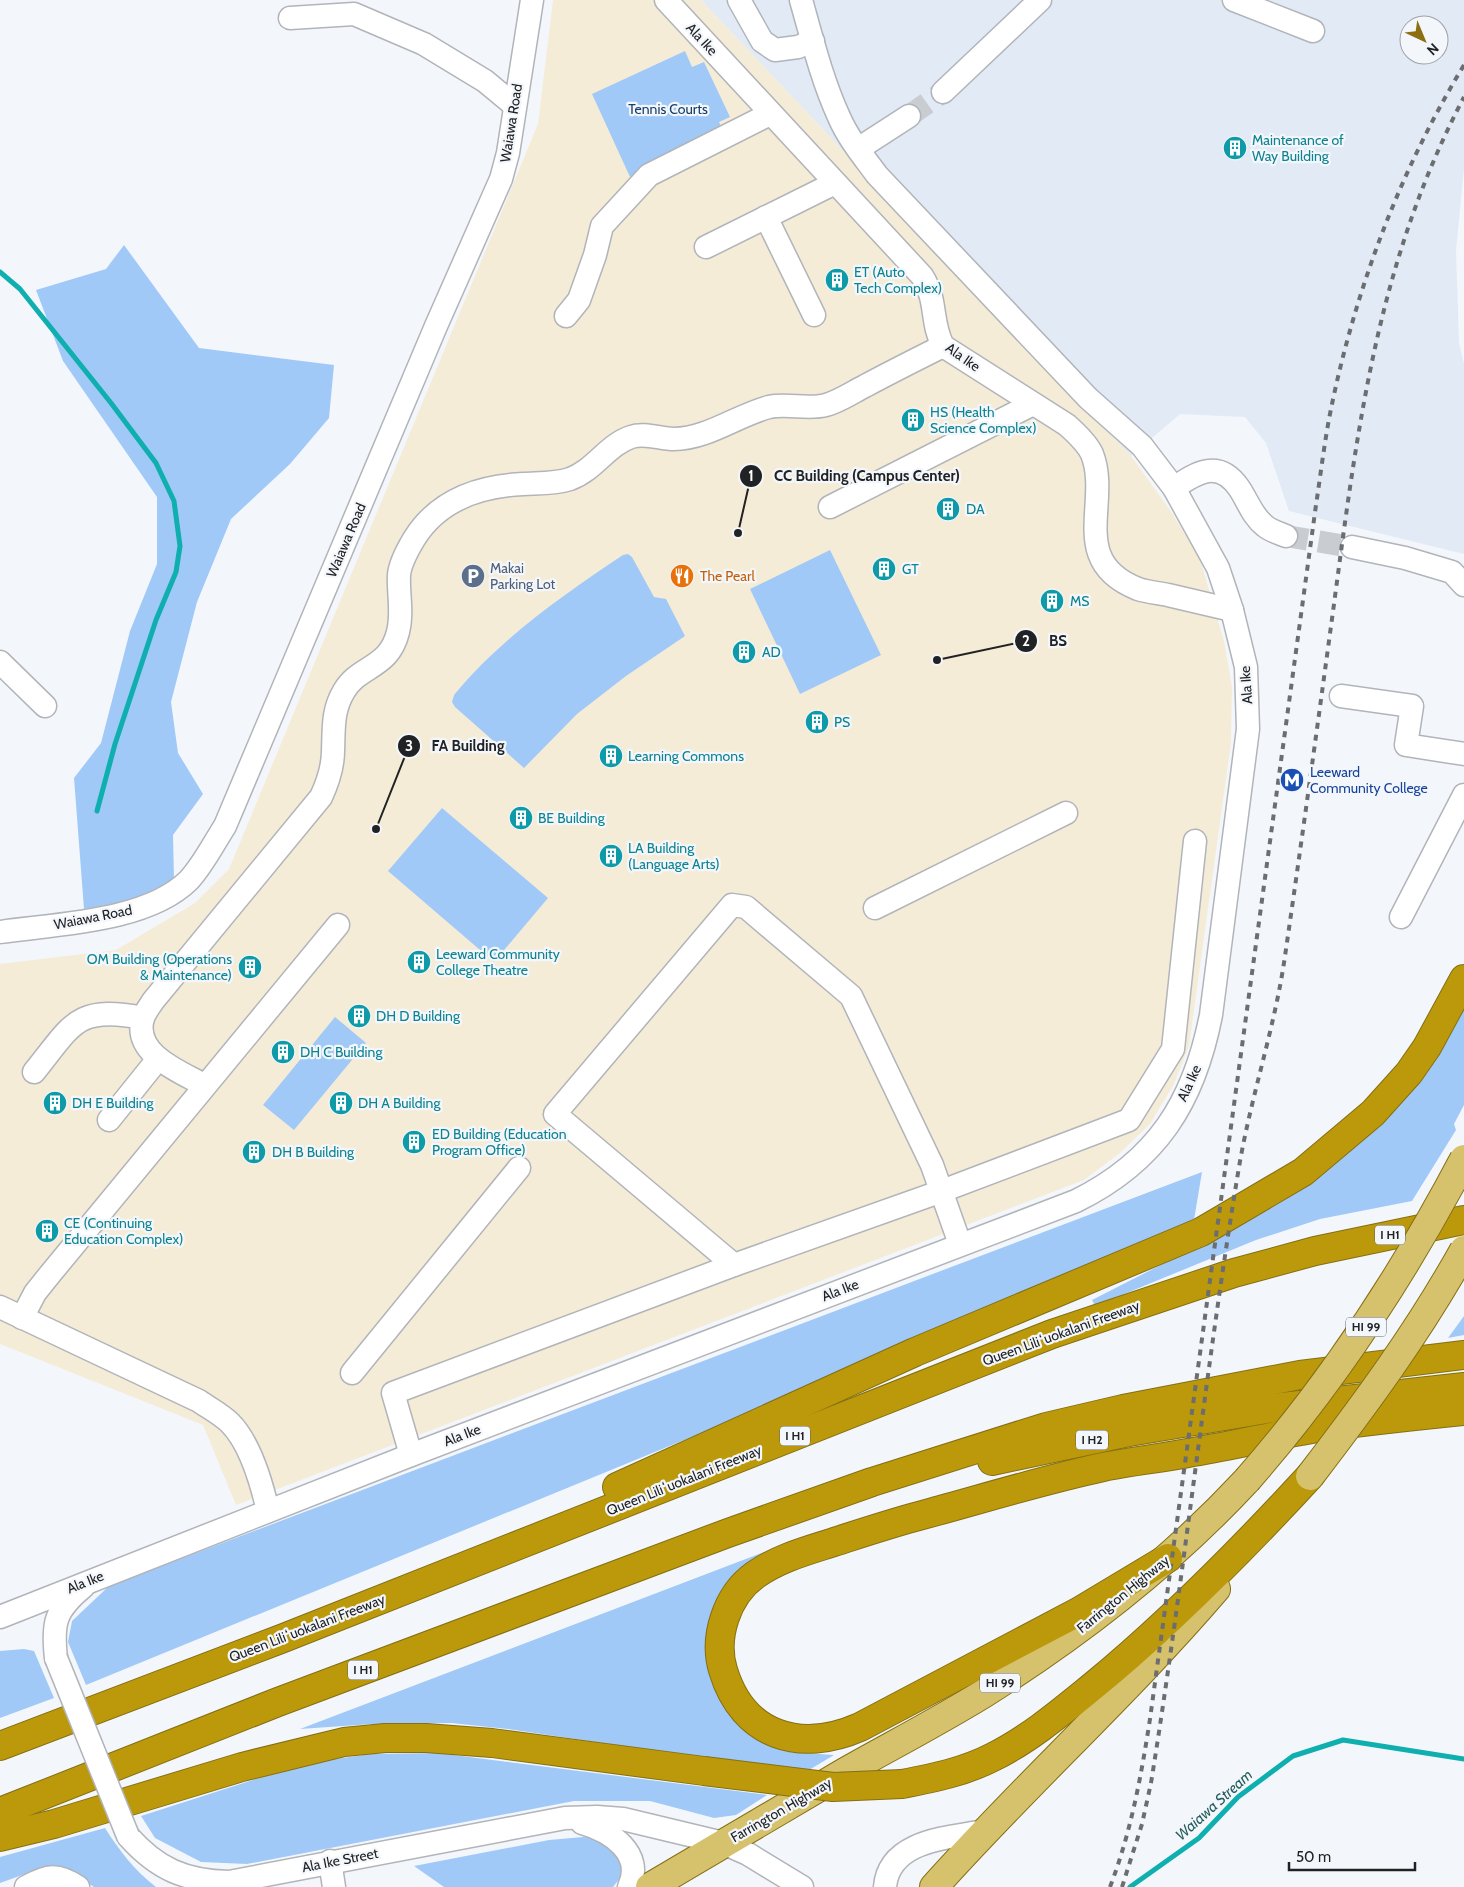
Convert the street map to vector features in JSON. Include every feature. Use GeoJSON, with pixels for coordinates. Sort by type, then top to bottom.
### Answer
{"type":"FeatureCollection","features":[{"type":"Feature","properties":{"kind":"highway"},"geometry":{"type":"LineString","coordinates":[[281,1639],[915,1352],[1201,1232],[1303,1172],[1373,1113],[1409,1073],[1427,1047],[1464,980]]}},
{"type":"Feature","properties":{"kind":"highway","name":"Queen Liliʻuokalani Freeway"},"geometry":{"type":"LineString","coordinates":[[0,1746],[281,1639],[1052,1334],[1234,1273],[1315,1250],[1464,1220]]}},
{"type":"Feature","properties":{"kind":"highway"},"geometry":{"type":"LineString","coordinates":[[1315,1250],[1464,1227]]}},
{"type":"Feature","properties":{"kind":"highway","name":"I H1"},"geometry":{"type":"LineString","coordinates":[[0,1812],[278,1702],[728,1533],[872,1482],[1055,1425],[1123,1409],[1300,1375],[1464,1355]]}},
{"type":"Feature","properties":{"kind":"highway","name":"I H2"},"geometry":{"type":"LineString","coordinates":[[728,1533],[982,1463],[1129,1432],[1273,1408],[1464,1387]]}},
{"type":"Feature","properties":{"kind":"highway"},"geometry":{"type":"LineString","coordinates":[[1168,1558],[1078,1612],[860,1727],[829,1739],[814,1740],[785,1737],[760,1724],[730,1691],[721,1664],[721,1633],[724,1617],[740,1588],[754,1575],[781,1559],[896,1522],[1095,1469],[1317,1428],[1464,1412]]}},
{"type":"Feature","properties":{"kind":"highway"},"geometry":{"type":"LineString","coordinates":[[1317,1428],[1464,1426]]}},
{"type":"Feature","properties":{"kind":"highway"},"geometry":{"type":"LineString","coordinates":[[0,1838],[54,1824],[250,1765],[344,1742],[385,1738],[426,1738],[482,1742],[825,1787],[902,1784],[957,1772],[992,1758],[1024,1740],[1122,1662],[1208,1582],[1310,1476]]}},
{"type":"Feature","properties":{"kind":"main road","name":"Farrington Highway"},"geometry":{"type":"LineString","coordinates":[[650,1887],[983,1694],[1063,1641],[1117,1601],[1168,1558],[1197,1532],[1247,1480],[1307,1408],[1356,1342],[1412,1254],[1464,1159]]}},
{"type":"Feature","properties":{"kind":"main road"},"geometry":{"type":"LineString","coordinates":[[934,1887],[984,1831],[1108,1706],[1193,1615],[1310,1476],[1390,1369],[1427,1315],[1464,1250]]}},
{"type":"Feature","properties":{"kind":"street","name":"Waiawa Road"},"geometry":{"type":"LineString","coordinates":[[0,932],[125,913],[155,903],[189,880],[225,826],[436,326],[501,179],[508,153],[514,105],[532,0]]}},
{"type":"Feature","properties":{"kind":"street","name":"Ala Ike"},"geometry":{"type":"LineString","coordinates":[[666,0],[922,276],[934,301],[937,334],[943,346],[1034,404],[1079,436],[1092,454],[1095,473],[1094,531],[1100,555],[1106,566],[1138,589],[1232,610]]}},
{"type":"Feature","properties":{"kind":"street"},"geometry":{"type":"LineString","coordinates":[[739,0],[762,41],[775,50],[798,47],[813,41]]}},
{"type":"Feature","properties":{"kind":"street","name":"Ala Ike"},"geometry":{"type":"LineString","coordinates":[[0,1617],[411,1455],[1076,1201],[1102,1188],[1142,1157],[1169,1123],[1191,1084],[1203,1052],[1210,1015],[1248,729],[1246,667],[1232,610],[1218,568],[1174,488],[1142,446],[1088,398],[877,174],[858,149],[839,119],[801,0]]}},
{"type":"Feature","properties":{"kind":"street"},"geometry":{"type":"LineString","coordinates":[[943,92],[1040,0]]}},
{"type":"Feature","properties":{"kind":"street"},"geometry":{"type":"LineString","coordinates":[[1234,0],[1313,31]]}},
{"type":"Feature","properties":{"kind":"street"},"geometry":{"type":"LineString","coordinates":[[290,18],[354,14],[424,44],[485,81],[514,105]]}},
{"type":"Feature","properties":{"kind":"street"},"geometry":{"type":"LineString","coordinates":[[566,316],[578,300],[595,255],[602,226],[649,175],[770,114]]}},
{"type":"Feature","properties":{"kind":"street"},"geometry":{"type":"LineString","coordinates":[[858,149],[909,116]]}},
{"type":"Feature","properties":{"kind":"street"},"geometry":{"type":"LineString","coordinates":[[706,247],[836,183]]}},
{"type":"Feature","properties":{"kind":"street"},"geometry":{"type":"LineString","coordinates":[[766,218],[814,315]]}},
{"type":"Feature","properties":{"kind":"street"},"geometry":{"type":"LineString","coordinates":[[204,1085],[158,1059],[146,1044],[142,1030],[143,1018],[152,1001],[321,797],[332,766],[332,730],[336,710],[349,685],[359,675],[376,666],[389,653],[398,633],[401,606],[399,574],[405,555],[415,538],[442,509],[456,499],[490,487],[552,482],[571,478],[590,469],[616,443],[634,436],[652,435],[674,439],[689,437],[751,412],[772,407],[789,405],[824,406],[943,346]]}},
{"type":"Feature","properties":{"kind":"street"},"geometry":{"type":"LineString","coordinates":[[830,507],[1034,404]]}},
{"type":"Feature","properties":{"kind":"street"},"geometry":{"type":"LineString","coordinates":[[1174,488],[1195,474],[1215,470],[1228,476],[1240,489],[1251,511],[1265,527],[1286,536]]}},
{"type":"Feature","properties":{"kind":"street"},"geometry":{"type":"LineString","coordinates":[[1352,547],[1405,558],[1452,572],[1464,585]]}},
{"type":"Feature","properties":{"kind":"street"},"geometry":{"type":"LineString","coordinates":[[0,662],[45,706]]}},
{"type":"Feature","properties":{"kind":"street"},"geometry":{"type":"LineString","coordinates":[[1341,696],[1412,706],[1406,746],[1464,754]]}},
{"type":"Feature","properties":{"kind":"street"},"geometry":{"type":"LineString","coordinates":[[1401,917],[1464,794]]}},
{"type":"Feature","properties":{"kind":"street"},"geometry":{"type":"LineString","coordinates":[[875,908],[1066,813]]}},
{"type":"Feature","properties":{"kind":"street"},"geometry":{"type":"LineString","coordinates":[[411,1455],[393,1393],[734,1264],[942,1191],[1129,1120],[1173,1049],[1195,840]]}},
{"type":"Feature","properties":{"kind":"street"},"geometry":{"type":"LineString","coordinates":[[734,1264],[555,1114],[732,905],[746,907],[851,996],[932,1165],[960,1244]]}},
{"type":"Feature","properties":{"kind":"street"},"geometry":{"type":"LineString","coordinates":[[22,1318],[34,1293],[338,925]]}},
{"type":"Feature","properties":{"kind":"street"},"geometry":{"type":"LineString","coordinates":[[34,1072],[72,1026],[90,1014],[114,1012],[143,1018]]}},
{"type":"Feature","properties":{"kind":"street"},"geometry":{"type":"LineString","coordinates":[[109,1120],[158,1059]]}},
{"type":"Feature","properties":{"kind":"street"},"geometry":{"type":"LineString","coordinates":[[352,1373],[519,1168]]}},
{"type":"Feature","properties":{"kind":"street"},"geometry":{"type":"LineString","coordinates":[[0,1307],[199,1401],[219,1414],[230,1423],[242,1440],[263,1488],[268,1511]]}},
{"type":"Feature","properties":{"kind":"street"},"geometry":{"type":"LineString","coordinates":[[56,1658],[53,1632],[57,1616],[67,1600],[93,1579]]}},
{"type":"Feature","properties":{"kind":"street","name":"Ala Ike Street"},"geometry":{"type":"LineString","coordinates":[[37,1602],[56,1658],[128,1836],[145,1856],[186,1876],[208,1881],[247,1879],[330,1861],[565,1818],[623,1819],[723,1843],[748,1854],[801,1887]]}},
{"type":"Feature","properties":{"kind":"street"},"geometry":{"type":"LineString","coordinates":[[565,1818],[607,1832],[623,1844],[632,1862],[633,1876],[629,1887]]}},
{"type":"Feature","properties":{"kind":"street"},"geometry":{"type":"LineString","coordinates":[[885,1887],[886,1879],[894,1862],[911,1848],[934,1840],[984,1831]]}},
{"type":"Feature","properties":{"kind":"street"},"geometry":{"type":"LineString","coordinates":[[330,1861],[334,1887]]}},
{"type":"Feature","properties":{"kind":"street"},"geometry":{"type":"LineString","coordinates":[[26,1887],[44,1877],[64,1878],[78,1887]]}},
{"type":"Feature","properties":{"kind":"shaded area"},"geometry":{"type":"Polygon","coordinates":[[[553,0],[701,0],[1131,456],[1170,510],[1200,559],[1224,641],[1232,687],[1231,743],[1189,1046],[1174,1084],[1150,1124],[1120,1153],[1084,1180],[236,1505],[203,1425],[0,1344],[0,964],[116,950],[195,903],[229,869],[538,124],[553,0]]]}},
{"type":"Feature","properties":{"kind":"shaded area"},"geometry":{"type":"Polygon","coordinates":[[[701,0],[1464,0],[1464,168],[1456,250],[1459,343],[1464,364],[1464,554],[1289,511],[1266,443],[1245,417],[1180,414],[1131,456],[701,0]]]}},
{"type":"Feature","properties":{"kind":"green space","name":"Tennis Courts"},"geometry":{"type":"Polygon","coordinates":[[[685,51],[692,67],[704,62],[730,117],[719,122],[724,133],[630,177],[592,94],[685,51]]]}},
{"type":"Feature","properties":{"kind":"green space"},"geometry":{"type":"Polygon","coordinates":[[[124,245],[199,348],[334,365],[329,418],[290,464],[231,519],[197,602],[171,702],[178,753],[203,794],[173,835],[174,880],[129,901],[84,909],[74,778],[101,743],[130,631],[157,564],[157,497],[63,361],[36,290],[106,269],[124,245]]]}},
{"type":"Feature","properties":{"kind":"green space"},"geometry":{"type":"Polygon","coordinates":[[[830,550],[881,655],[800,694],[750,589],[830,550]]]}},
{"type":"Feature","properties":{"kind":"green space"},"geometry":{"type":"Polygon","coordinates":[[[628,554],[632,557],[654,597],[666,599],[685,636],[626,676],[577,714],[524,768],[455,707],[452,702],[454,695],[491,655],[533,619],[600,570],[623,555],[628,554]]]}},
{"type":"Feature","properties":{"kind":"green space"},"geometry":{"type":"Polygon","coordinates":[[[442,808],[548,898],[494,962],[388,871],[442,808]]]}},
{"type":"Feature","properties":{"kind":"green space"},"geometry":{"type":"Polygon","coordinates":[[[1464,1000],[1464,1105],[1454,1124],[1456,1130],[1412,1201],[1320,1219],[1256,1240],[1095,1306],[1092,1300],[1200,1245],[1283,1196],[1464,1000]]]}},
{"type":"Feature","properties":{"kind":"green space"},"geometry":{"type":"Polygon","coordinates":[[[335,1017],[366,1043],[294,1130],[263,1105],[335,1017]]]}},
{"type":"Feature","properties":{"kind":"green space"},"geometry":{"type":"Polygon","coordinates":[[[1202,1172],[1192,1232],[86,1685],[68,1642],[72,1621],[109,1586],[1202,1172]]]}},
{"type":"Feature","properties":{"kind":"green space"},"geometry":{"type":"Polygon","coordinates":[[[1464,1316],[1464,1335],[1448,1338],[1464,1316]]]}},
{"type":"Feature","properties":{"kind":"green space"},"geometry":{"type":"Polygon","coordinates":[[[764,1552],[738,1574],[717,1601],[708,1637],[730,1714],[758,1739],[790,1752],[834,1755],[804,1773],[508,1729],[451,1723],[372,1724],[300,1729],[764,1552]]]}},
{"type":"Feature","properties":{"kind":"green space"},"geometry":{"type":"Polygon","coordinates":[[[24,1649],[34,1651],[54,1698],[0,1718],[0,1651],[24,1649]]]}},
{"type":"Feature","properties":{"kind":"green space"},"geometry":{"type":"Polygon","coordinates":[[[438,1753],[767,1795],[736,1815],[714,1818],[650,1801],[574,1801],[247,1864],[201,1862],[155,1838],[141,1816],[306,1763],[371,1754],[438,1753]]]}},
{"type":"Feature","properties":{"kind":"green space"},"geometry":{"type":"Polygon","coordinates":[[[105,1828],[128,1859],[156,1887],[94,1887],[62,1867],[25,1874],[0,1883],[0,1857],[105,1828]]]}},
{"type":"Feature","properties":{"kind":"green space"},"geometry":{"type":"Polygon","coordinates":[[[583,1837],[600,1838],[621,1855],[624,1873],[613,1887],[444,1887],[414,1866],[549,1840],[583,1837]]]}},
{"type":"Feature","properties":{"kind":"waterway"},"geometry":{"type":"LineString","coordinates":[[0,272],[20,289],[111,403],[156,463],[174,501],[180,546],[176,572],[156,620],[115,744],[97,811]]}},
{"type":"Feature","properties":{"kind":"waterway","name":"Waiawa Stream"},"geometry":{"type":"LineString","coordinates":[[1130,1887],[1199,1838],[1238,1797],[1293,1756],[1343,1740],[1464,1759]]}},
{"type":"Feature","properties":{"kind":"tunnel"},"geometry":{"type":"LineString","coordinates":[[909,116],[943,92]]}},
{"type":"Feature","properties":{"kind":"tunnel"},"geometry":{"type":"LineString","coordinates":[[1286,536],[1352,547]]}},
{"type":"Feature","properties":{"kind":"railway"},"geometry":{"type":"LineString","coordinates":[[1110,1887],[1124,1846],[1143,1762],[1150,1719],[1316,505],[1330,416],[1354,315],[1384,229],[1420,145],[1464,65]]}},
{"type":"Feature","properties":{"kind":"railway"},"geometry":{"type":"LineString","coordinates":[[1122,1887],[1142,1824],[1151,1783],[1227,1244],[1244,1140],[1281,983],[1352,472],[1363,408],[1391,282],[1411,220],[1435,158],[1464,97]]}},
{"type":"Feature","properties":{"kind":"place","name":"Maintenance of Way Building"},"geometry":{"type":"Point","coordinates":[1235,148]}},
{"type":"Feature","properties":{"kind":"place","name":"ET (Auto Tech Complex)"},"geometry":{"type":"Point","coordinates":[837,280]}},
{"type":"Feature","properties":{"kind":"place","name":"HS (Health Science Complex)"},"geometry":{"type":"Point","coordinates":[913,420]}},
{"type":"Feature","properties":{"kind":"place","name":"DA"},"geometry":{"type":"Point","coordinates":[948,509]}},
{"type":"Feature","properties":{"kind":"place","name":"CC Building (Campus Center)"},"geometry":{"type":"Point","coordinates":[738,533]}},
{"type":"Feature","properties":{"kind":"place","name":"GT"},"geometry":{"type":"Point","coordinates":[884,569]}},
{"type":"Feature","properties":{"kind":"place","name":"Makai Parking Lot"},"geometry":{"type":"Point","coordinates":[473,576]}},
{"type":"Feature","properties":{"kind":"place","name":"The Pearl"},"geometry":{"type":"Point","coordinates":[682,576]}},
{"type":"Feature","properties":{"kind":"place","name":"MS"},"geometry":{"type":"Point","coordinates":[1052,601]}},
{"type":"Feature","properties":{"kind":"place","name":"AD"},"geometry":{"type":"Point","coordinates":[744,652]}},
{"type":"Feature","properties":{"kind":"place","name":"BS"},"geometry":{"type":"Point","coordinates":[937,660]}},
{"type":"Feature","properties":{"kind":"place","name":"PS"},"geometry":{"type":"Point","coordinates":[817,722]}},
{"type":"Feature","properties":{"kind":"place","name":"Learning Commons"},"geometry":{"type":"Point","coordinates":[611,756]}},
{"type":"Feature","properties":{"kind":"place","name":"Leeward Community College"},"geometry":{"type":"Point","coordinates":[1292,780]}},
{"type":"Feature","properties":{"kind":"place","name":"BE Building"},"geometry":{"type":"Point","coordinates":[521,818]}},
{"type":"Feature","properties":{"kind":"place","name":"FA Building"},"geometry":{"type":"Point","coordinates":[376,829]}},
{"type":"Feature","properties":{"kind":"place","name":"LA Building (Language Arts)"},"geometry":{"type":"Point","coordinates":[611,856]}},
{"type":"Feature","properties":{"kind":"place","name":"Leeward Community College Theatre"},"geometry":{"type":"Point","coordinates":[419,962]}},
{"type":"Feature","properties":{"kind":"place","name":"OM Building (Operations & Maintenance)"},"geometry":{"type":"Point","coordinates":[250,967]}},
{"type":"Feature","properties":{"kind":"place","name":"DH D Building"},"geometry":{"type":"Point","coordinates":[359,1016]}},
{"type":"Feature","properties":{"kind":"place","name":"DH C Building"},"geometry":{"type":"Point","coordinates":[283,1052]}},
{"type":"Feature","properties":{"kind":"place","name":"DH E Building"},"geometry":{"type":"Point","coordinates":[55,1103]}},
{"type":"Feature","properties":{"kind":"place","name":"DH A Building"},"geometry":{"type":"Point","coordinates":[341,1103]}},
{"type":"Feature","properties":{"kind":"place","name":"ED Building (Education Program Office)"},"geometry":{"type":"Point","coordinates":[414,1142]}},
{"type":"Feature","properties":{"kind":"place","name":"DH B Building"},"geometry":{"type":"Point","coordinates":[254,1152]}},
{"type":"Feature","properties":{"kind":"place","name":"CE (Continuing Education Complex)"},"geometry":{"type":"Point","coordinates":[47,1231]}}]}
